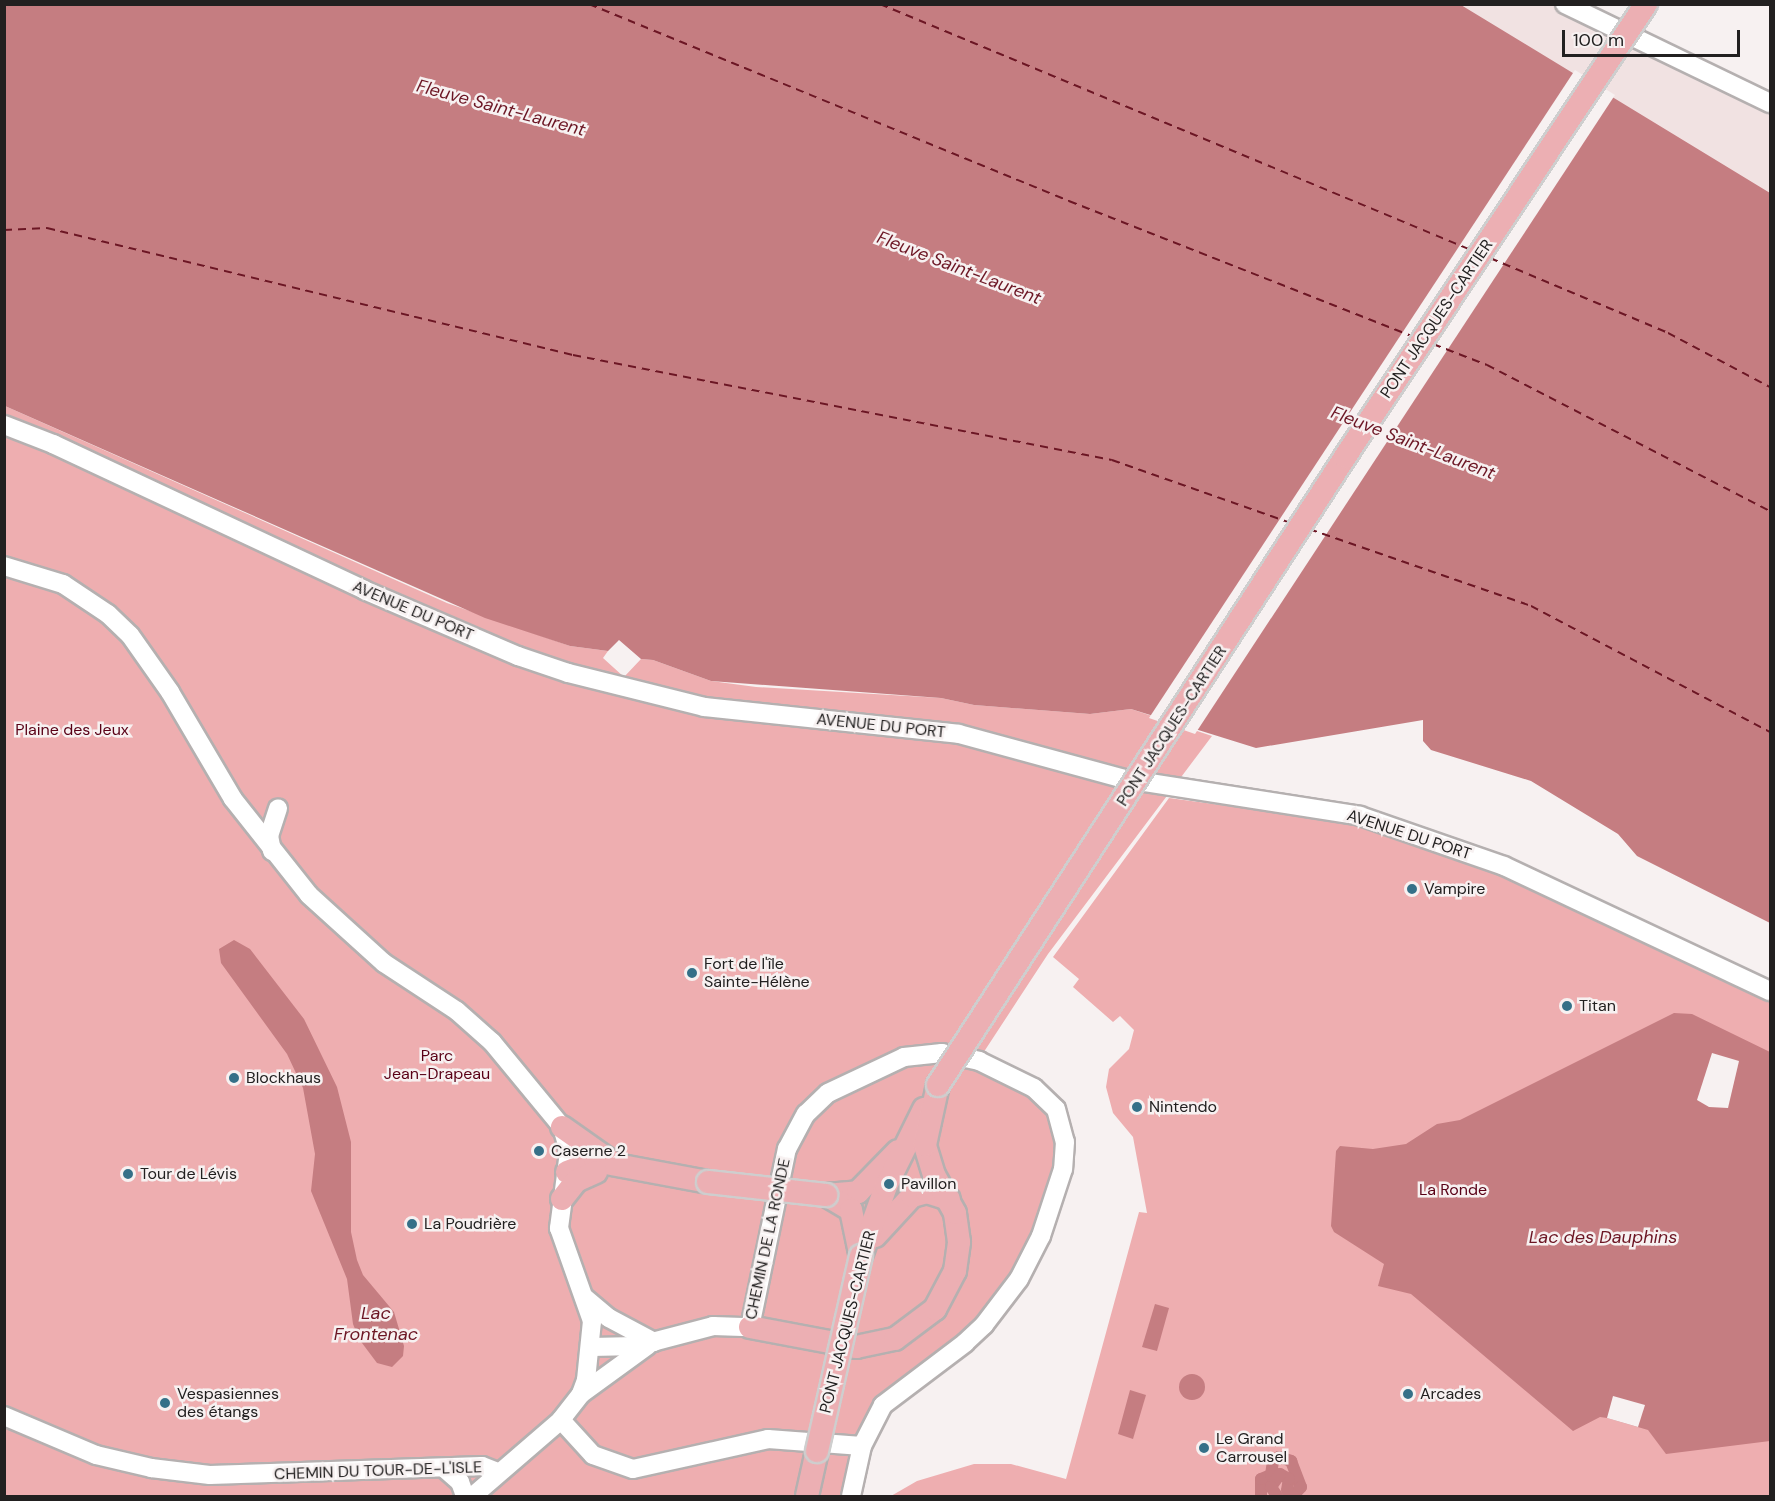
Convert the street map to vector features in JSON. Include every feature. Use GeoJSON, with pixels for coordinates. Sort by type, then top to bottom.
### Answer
{"type":"FeatureCollection","features":[{"type":"Feature","properties":{"kind":"main road","name":"PONT JACQUES-CARTIER"},"geometry":{"type":"LineString","coordinates":[[807,1497],[861,1256],[905,1144],[938,1085],[1345,457],[1646,4]]}},
{"type":"Feature","properties":{"kind":"main road"},"geometry":{"type":"LineString","coordinates":[[750,1327],[846,1347],[881,1344],[926,1319],[950,1285],[959,1242],[949,1199],[934,1175],[925,1145],[938,1085]]}},
{"type":"Feature","properties":{"kind":"main road"},"geometry":{"type":"LineString","coordinates":[[561,1127],[622,1168]]}},
{"type":"Feature","properties":{"kind":"main road"},"geometry":{"type":"LineString","coordinates":[[567,1172],[595,1161],[622,1168],[708,1182],[826,1195],[858,1192],[905,1144]]}},
{"type":"Feature","properties":{"kind":"main road"},"geometry":{"type":"LineString","coordinates":[[562,1199],[576,1181],[599,1171],[622,1168]]}},
{"type":"Feature","properties":{"kind":"main road"},"geometry":{"type":"LineString","coordinates":[[861,1256],[908,1198],[927,1192],[949,1199]]}},
{"type":"Feature","properties":{"kind":"main road"},"geometry":{"type":"LineString","coordinates":[[826,1195],[850,1210],[861,1256]]}},
{"type":"Feature","properties":{"kind":"street"},"geometry":{"type":"LineString","coordinates":[[1565,4],[1770,103]]}},
{"type":"Feature","properties":{"kind":"street","name":"AVENUE DU PORT"},"geometry":{"type":"LineString","coordinates":[[4,424],[53,444],[364,590],[518,656],[568,673],[704,706],[959,734],[1125,779],[1360,816],[1504,866],[1770,991]]}},
{"type":"Feature","properties":{"kind":"street","name":"CHEMIN DU TOUR-DE-L'ISLE"},"geometry":{"type":"LineString","coordinates":[[4,566],[63,584],[108,614],[130,635],[170,692],[245,817],[309,895],[384,963],[457,1011],[492,1042],[561,1127],[569,1152],[559,1228],[592,1320],[591,1347],[581,1394],[561,1420],[498,1472],[482,1466],[210,1475],[151,1468],[96,1455],[4,1416]]}},
{"type":"Feature","properties":{"kind":"street"},"geometry":{"type":"LineString","coordinates":[[245,817],[278,808],[269,836],[272,851]]}},
{"type":"Feature","properties":{"kind":"street","name":"CHEMIN DE LA RONDE"},"geometry":{"type":"LineString","coordinates":[[591,1347],[654,1342],[713,1326],[750,1327],[787,1149],[806,1113],[828,1093],[909,1055],[942,1053],[996,1068],[1048,1099],[1060,1120],[1065,1154],[1051,1210],[1031,1259],[1004,1301],[972,1337],[883,1405],[862,1446],[851,1497]]}},
{"type":"Feature","properties":{"kind":"street"},"geometry":{"type":"LineString","coordinates":[[559,1228],[553,1220],[552,1200],[567,1172]]}},
{"type":"Feature","properties":{"kind":"street"},"geometry":{"type":"LineString","coordinates":[[581,1394],[654,1342],[609,1318],[584,1296]]}},
{"type":"Feature","properties":{"kind":"street"},"geometry":{"type":"LineString","coordinates":[[561,1420],[593,1455],[633,1469],[768,1439],[862,1446]]}},
{"type":"Feature","properties":{"kind":"street"},"geometry":{"type":"LineString","coordinates":[[445,1469],[460,1482],[465,1497]]}},
{"type":"Feature","properties":{"kind":"street"},"geometry":{"type":"LineString","coordinates":[[473,1497],[498,1472]]}},
{"type":"Feature","properties":{"kind":"shaded area"},"geometry":{"type":"Polygon","coordinates":[[[1457,5],[1582,5],[1770,96],[1770,199],[1457,5]]]}},
{"type":"Feature","properties":{"kind":"green space","name":"Parc Jean-Drapeau"},"geometry":{"type":"Polygon","coordinates":[[[5,406],[447,603],[570,646],[608,651],[603,658],[624,677],[641,659],[653,660],[711,681],[756,687],[941,698],[974,705],[1090,714],[1131,709],[1212,736],[1048,954],[974,1067],[1035,1099],[1053,1126],[1057,1144],[1056,1165],[1042,1213],[1019,1264],[982,1316],[961,1337],[877,1400],[866,1415],[858,1434],[847,1480],[853,1496],[5,1496],[5,406]]]}},
{"type":"Feature","properties":{"kind":"green space","name":"La Ronde"},"geometry":{"type":"Polygon","coordinates":[[[1169,798],[1360,824],[1500,873],[1770,1001],[1770,1496],[891,1496],[917,1481],[974,1464],[1011,1464],[1066,1479],[1139,1212],[1147,1213],[1133,1137],[1113,1113],[1106,1087],[1109,1069],[1129,1049],[1134,1030],[1120,1016],[1113,1022],[1073,987],[1079,979],[1053,957],[1169,798]]]}},
{"type":"Feature","properties":{"kind":"water","name":"Fleuve Saint-Laurent"},"geometry":{"type":"Polygon","coordinates":[[[4,5],[1461,5],[1770,193],[1770,923],[1637,856],[1618,834],[1531,781],[1431,750],[1423,741],[1423,720],[1256,748],[1131,709],[1090,714],[974,705],[941,698],[711,681],[653,660],[641,659],[619,640],[608,651],[570,646],[485,618],[5,406],[4,5]]]}},
{"type":"Feature","properties":{"kind":"water","name":"Lac Frontenac"},"geometry":{"type":"Polygon","coordinates":[[[234,940],[250,949],[304,1019],[337,1087],[351,1142],[351,1232],[357,1260],[363,1275],[394,1312],[404,1346],[403,1356],[392,1367],[377,1363],[359,1339],[353,1324],[347,1279],[311,1191],[315,1154],[303,1088],[287,1054],[221,963],[219,949],[234,940]]]}},
{"type":"Feature","properties":{"kind":"water","name":"Lac des Dauphins"},"geometry":{"type":"Polygon","coordinates":[[[1674,1013],[1692,1014],[1770,1052],[1770,1441],[1666,1454],[1648,1430],[1607,1418],[1600,1417],[1573,1431],[1411,1294],[1378,1286],[1384,1264],[1334,1232],[1331,1226],[1336,1151],[1340,1146],[1373,1149],[1406,1144],[1437,1124],[1460,1120],[1674,1013]]]}},
{"type":"Feature","properties":{"kind":"water"},"geometry":{"type":"Polygon","coordinates":[[[1155,1304],[1169,1308],[1157,1351],[1142,1347],[1155,1304]]]}},
{"type":"Feature","properties":{"kind":"water"},"geometry":{"type":"Polygon","coordinates":[[[1192,1374],[1201,1378],[1205,1387],[1201,1396],[1192,1400],[1183,1396],[1179,1387],[1183,1378],[1192,1374]]]}},
{"type":"Feature","properties":{"kind":"water"},"geometry":{"type":"Polygon","coordinates":[[[1130,1390],[1146,1395],[1133,1439],[1118,1434],[1130,1390]]]}},
{"type":"Feature","properties":{"kind":"pier"},"geometry":{"type":"Polygon","coordinates":[[[1575,70],[1615,95],[1195,734],[1149,718],[1575,70]]]}},
{"type":"Feature","properties":{"kind":"pier"},"geometry":{"type":"Polygon","coordinates":[[[1712,1053],[1739,1061],[1728,1108],[1709,1107],[1697,1100],[1712,1053]]]}},
{"type":"Feature","properties":{"kind":"pier"},"geometry":{"type":"Polygon","coordinates":[[[1613,1396],[1645,1405],[1638,1427],[1607,1418],[1613,1396]]]}},
{"type":"Feature","properties":{"kind":"waterway"},"geometry":{"type":"LineString","coordinates":[[1261,1496],[1261,1479],[1271,1475],[1273,1461],[1279,1457],[1291,1461],[1301,1487],[1293,1496],[1287,1490],[1289,1479],[1280,1474],[1271,1487],[1277,1496]]}},
{"type":"Feature","properties":{"kind":"ferry route"},"geometry":{"type":"LineString","coordinates":[[589,4],[1069,201],[1412,336]]}},
{"type":"Feature","properties":{"kind":"ferry route"},"geometry":{"type":"LineString","coordinates":[[880,4],[1469,249]]}},
{"type":"Feature","properties":{"kind":"ferry route"},"geometry":{"type":"LineString","coordinates":[[4,230],[47,228],[573,355],[1112,460],[1291,523]]}},
{"type":"Feature","properties":{"kind":"ferry route"},"geometry":{"type":"LineString","coordinates":[[1490,258],[1668,333],[1770,387]]}},
{"type":"Feature","properties":{"kind":"ferry route"},"geometry":{"type":"LineString","coordinates":[[1433,344],[1487,365],[1770,511]]}},
{"type":"Feature","properties":{"kind":"ferry route"},"geometry":{"type":"LineString","coordinates":[[1309,529],[1531,606],[1770,732]]}},
{"type":"Feature","properties":{"kind":"place","name":"Vampire"},"geometry":{"type":"Point","coordinates":[1412,889]}},
{"type":"Feature","properties":{"kind":"place","name":"Fort de l'île Sainte-Hélène"},"geometry":{"type":"Point","coordinates":[692,973]}},
{"type":"Feature","properties":{"kind":"place","name":"Titan"},"geometry":{"type":"Point","coordinates":[1567,1006]}},
{"type":"Feature","properties":{"kind":"place","name":"Blockhaus"},"geometry":{"type":"Point","coordinates":[234,1078]}},
{"type":"Feature","properties":{"kind":"place","name":"Nintendo"},"geometry":{"type":"Point","coordinates":[1137,1107]}},
{"type":"Feature","properties":{"kind":"place","name":"Caserne 2"},"geometry":{"type":"Point","coordinates":[539,1151]}},
{"type":"Feature","properties":{"kind":"place","name":"Tour de Lévis"},"geometry":{"type":"Point","coordinates":[128,1174]}},
{"type":"Feature","properties":{"kind":"place","name":"Pavillon"},"geometry":{"type":"Point","coordinates":[889,1184]}},
{"type":"Feature","properties":{"kind":"place","name":"La Poudrière"},"geometry":{"type":"Point","coordinates":[412,1224]}},
{"type":"Feature","properties":{"kind":"place","name":"Arcades"},"geometry":{"type":"Point","coordinates":[1408,1394]}},
{"type":"Feature","properties":{"kind":"place","name":"Vespasiennes des étangs"},"geometry":{"type":"Point","coordinates":[165,1403]}},
{"type":"Feature","properties":{"kind":"place","name":"Le Grand Carrousel"},"geometry":{"type":"Point","coordinates":[1204,1448]}},
{"type":"Feature","properties":{"kind":"park label","name":"Plaine des Jeux"},"geometry":{"type":"Point","coordinates":[72,730]}}]}
